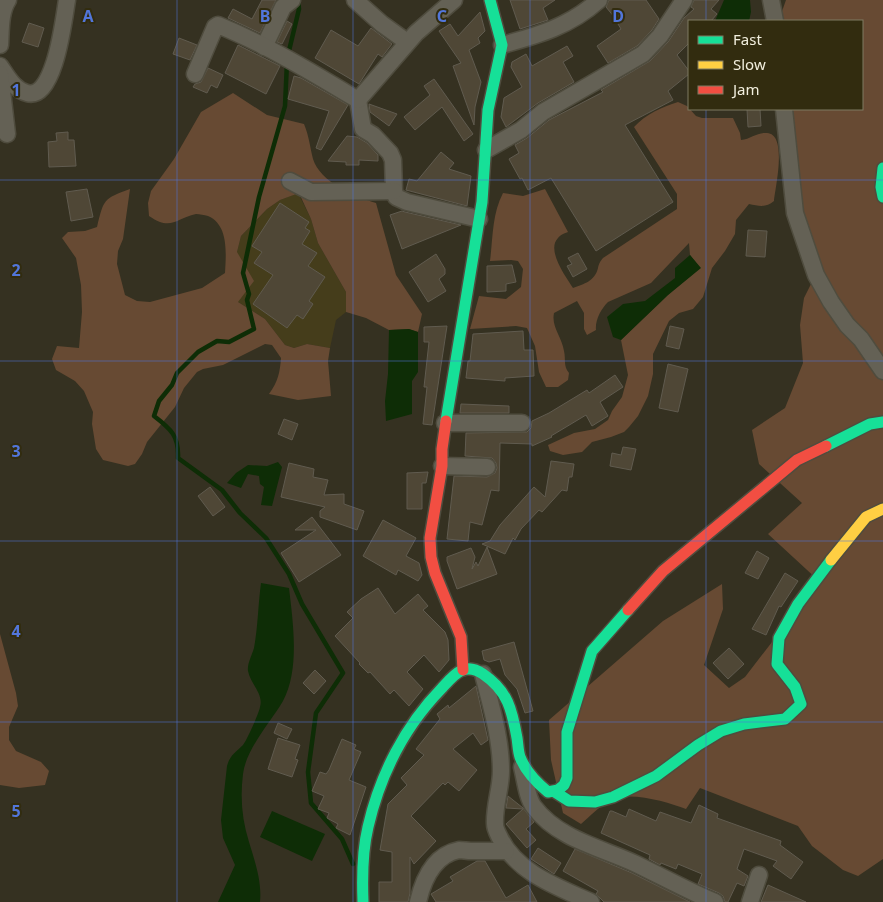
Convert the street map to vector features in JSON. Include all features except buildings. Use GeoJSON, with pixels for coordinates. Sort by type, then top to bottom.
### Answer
{"type":"FeatureCollection","features":[{"type":"Feature","properties":{"kind":"street"},"geometry":{"type":"LineString","coordinates":[[0,45],[2,15],[8,0]]}},
{"type":"Feature","properties":{"kind":"street"},"geometry":{"type":"LineString","coordinates":[[0,66],[11,82],[20,90],[30,94],[37,92],[48,78],[56,62],[67,0]]}},
{"type":"Feature","properties":{"kind":"street"},"geometry":{"type":"LineString","coordinates":[[269,50],[283,7],[292,0]]}},
{"type":"Feature","properties":{"kind":"street"},"geometry":{"type":"LineString","coordinates":[[355,0],[382,24],[407,42]]}},
{"type":"Feature","properties":{"kind":"street"},"geometry":{"type":"LineString","coordinates":[[358,100],[407,42],[454,0]]}},
{"type":"Feature","properties":{"kind":"street"},"geometry":{"type":"LineString","coordinates":[[463,670],[461,637],[442,591],[431,557],[430,538],[442,466],[445,422],[479,219],[488,110],[502,45],[490,0]]}},
{"type":"Feature","properties":{"kind":"street"},"geometry":{"type":"LineString","coordinates":[[502,45],[547,32],[575,19],[599,0]]}},
{"type":"Feature","properties":{"kind":"street"},"geometry":{"type":"LineString","coordinates":[[486,150],[521,130],[542,112],[644,54],[660,36],[684,0]]}},
{"type":"Feature","properties":{"kind":"street"},"geometry":{"type":"LineString","coordinates":[[770,0],[775,20]]}},
{"type":"Feature","properties":{"kind":"street"},"geometry":{"type":"LineString","coordinates":[[195,74],[217,25],[299,65],[358,100],[363,129],[373,135],[390,153],[393,160],[394,191],[396,197],[479,219]]}},
{"type":"Feature","properties":{"kind":"street"},"geometry":{"type":"LineString","coordinates":[[0,74],[8,134]]}},
{"type":"Feature","properties":{"kind":"street"},"geometry":{"type":"LineString","coordinates":[[784,110],[795,213],[816,275],[847,325],[861,339],[883,370]]}},
{"type":"Feature","properties":{"kind":"street"},"geometry":{"type":"LineString","coordinates":[[883,168],[881,187],[883,197]]}},
{"type":"Feature","properties":{"kind":"street"},"geometry":{"type":"LineString","coordinates":[[290,181],[312,192],[394,191]]}},
{"type":"Feature","properties":{"kind":"street"},"geometry":{"type":"LineString","coordinates":[[520,758],[540,786],[548,792],[555,792],[563,788],[567,779],[569,763],[566,742],[567,732],[592,651],[663,571],[797,460],[879,420]]}},
{"type":"Feature","properties":{"kind":"street"},"geometry":{"type":"LineString","coordinates":[[445,422],[522,423]]}},
{"type":"Feature","properties":{"kind":"street"},"geometry":{"type":"LineString","coordinates":[[442,466],[487,467]]}},
{"type":"Feature","properties":{"kind":"street"},"geometry":{"type":"LineString","coordinates":[[555,792],[569,801],[594,802],[613,797],[656,776],[698,745],[721,731],[744,724],[785,719],[794,712],[801,704],[801,698],[796,687],[777,664],[779,638],[798,604],[854,530],[866,517],[883,509]]}},
{"type":"Feature","properties":{"kind":"street"},"geometry":{"type":"LineString","coordinates":[[364,902],[362,856],[366,832],[372,806],[390,763],[419,714],[454,674],[463,670],[473,669],[484,674],[498,686],[508,699],[529,797],[544,819],[567,835],[624,859],[715,902]]}},
{"type":"Feature","properties":{"kind":"street"},"geometry":{"type":"LineString","coordinates":[[484,674],[500,756],[501,774],[495,827],[506,851],[533,874],[591,902]]}},
{"type":"Feature","properties":{"kind":"street"},"geometry":{"type":"LineString","coordinates":[[418,902],[422,885],[428,873],[448,854],[460,850],[506,851]]}},
{"type":"Feature","properties":{"kind":"street"},"geometry":{"type":"LineString","coordinates":[[750,902],[759,875]]}},
{"type":"Feature","properties":{"kind":"shaded area"},"geometry":{"type":"Polygon","coordinates":[[[724,0],[750,0],[749,20],[715,20],[724,0]]]}},
{"type":"Feature","properties":{"kind":"shaded area"},"geometry":{"type":"Polygon","coordinates":[[[786,0],[883,0],[883,859],[858,876],[843,870],[812,846],[798,826],[700,788],[686,809],[648,798],[617,798],[602,806],[581,824],[563,813],[551,760],[549,720],[663,621],[722,584],[723,609],[704,665],[729,688],[745,677],[819,581],[768,534],[802,503],[759,464],[752,430],[785,408],[803,363],[800,325],[804,298],[819,268],[800,203],[791,110],[863,110],[863,20],[781,20],[786,0]]]}},
{"type":"Feature","properties":{"kind":"shaded area"},"geometry":{"type":"Polygon","coordinates":[[[233,93],[267,115],[304,124],[313,159],[323,175],[349,193],[376,203],[396,275],[422,314],[418,332],[409,329],[389,330],[366,318],[346,312],[346,292],[318,243],[311,219],[299,193],[280,200],[267,209],[241,236],[237,252],[254,281],[238,302],[265,319],[285,345],[294,348],[307,344],[330,348],[328,361],[331,396],[298,400],[269,394],[278,377],[281,358],[272,345],[265,344],[223,365],[197,372],[184,388],[175,407],[147,442],[135,464],[128,466],[103,460],[96,449],[92,424],[93,412],[84,391],[75,381],[56,370],[52,359],[57,346],[79,348],[82,312],[81,285],[76,258],[62,238],[68,232],[85,231],[97,227],[103,205],[106,201],[114,195],[130,189],[123,239],[118,251],[117,264],[125,295],[137,301],[150,302],[202,288],[225,273],[225,241],[220,226],[215,220],[208,216],[196,214],[173,222],[163,223],[149,216],[148,203],[151,191],[174,159],[201,112],[233,93]]]}},
{"type":"Feature","properties":{"kind":"shaded area"},"geometry":{"type":"Polygon","coordinates":[[[678,102],[687,106],[688,110],[691,110],[696,116],[702,118],[733,118],[741,140],[763,133],[773,136],[777,142],[779,152],[774,201],[765,206],[749,204],[736,220],[735,234],[712,268],[703,297],[693,309],[679,313],[669,321],[653,354],[653,374],[648,396],[638,416],[629,427],[624,432],[592,442],[582,452],[563,455],[550,451],[548,445],[574,433],[595,429],[608,420],[622,397],[628,375],[621,340],[668,295],[700,268],[690,255],[689,243],[651,283],[608,302],[596,322],[596,330],[587,335],[584,329],[584,313],[577,301],[554,313],[555,327],[563,346],[565,365],[569,373],[568,380],[558,387],[546,387],[539,372],[535,346],[527,328],[516,326],[470,329],[479,296],[506,299],[521,287],[523,269],[518,261],[490,261],[499,201],[503,193],[523,196],[545,189],[568,232],[560,236],[555,243],[554,249],[558,263],[573,288],[585,283],[592,279],[603,258],[677,209],[677,194],[634,127],[644,118],[678,102]]]}},
{"type":"Feature","properties":{"kind":"shaded area"},"geometry":{"type":"Polygon","coordinates":[[[298,193],[311,219],[318,243],[346,292],[346,312],[336,320],[330,348],[307,344],[294,348],[285,345],[265,319],[238,302],[237,252],[241,236],[267,209],[280,200],[298,193]]]}},
{"type":"Feature","properties":{"kind":"shaded area"},"geometry":{"type":"Polygon","coordinates":[[[690,255],[701,268],[668,295],[621,340],[613,337],[607,317],[623,304],[645,301],[675,278],[675,268],[690,255]]]}},
{"type":"Feature","properties":{"kind":"shaded area"},"geometry":{"type":"Polygon","coordinates":[[[409,329],[418,332],[418,372],[412,381],[412,414],[386,421],[385,401],[389,330],[409,329]]]}},
{"type":"Feature","properties":{"kind":"shaded area"},"geometry":{"type":"Polygon","coordinates":[[[278,462],[282,467],[272,506],[261,505],[264,487],[260,484],[259,476],[248,474],[241,488],[227,483],[236,473],[248,465],[267,466],[278,462]]]}},
{"type":"Feature","properties":{"kind":"shaded area"},"geometry":{"type":"Polygon","coordinates":[[[261,583],[289,588],[294,646],[292,675],[283,701],[259,736],[249,755],[243,774],[243,817],[259,879],[260,902],[218,902],[235,865],[223,838],[221,820],[227,766],[232,756],[247,738],[261,702],[249,675],[248,668],[254,648],[261,583]]]}},
{"type":"Feature","properties":{"kind":"shaded area"},"geometry":{"type":"Polygon","coordinates":[[[0,634],[18,706],[9,727],[9,740],[16,751],[41,762],[49,771],[45,785],[19,788],[0,785],[0,634]]]}},
{"type":"Feature","properties":{"kind":"shaded area"},"geometry":{"type":"Polygon","coordinates":[[[272,811],[325,834],[312,861],[260,837],[272,811]]]}},
{"type":"Feature","properties":{"kind":"waterway"},"geometry":{"type":"LineString","coordinates":[[288,55],[299,9],[298,0]]}},
{"type":"Feature","properties":{"kind":"waterway"},"geometry":{"type":"LineString","coordinates":[[287,62],[285,106],[259,197],[243,273],[249,294],[247,300],[254,329],[229,342],[217,341],[198,352],[177,373],[172,385],[159,401],[154,416],[173,434],[177,444],[178,458],[222,490],[240,513],[266,538],[289,574],[302,604],[343,673],[316,713],[308,772],[311,803],[342,839],[353,864]]}},
{"type":"Feature","properties":{"kind":"traffic: fast"},"geometry":{"type":"LineString","coordinates":[[446,421],[482,202],[488,110],[502,45],[490,0]]}},
{"type":"Feature","properties":{"kind":"traffic: fast"},"geometry":{"type":"LineString","coordinates":[[883,168],[881,187],[883,197]]}},
{"type":"Feature","properties":{"kind":"traffic: fast"},"geometry":{"type":"LineString","coordinates":[[826,446],[870,424],[883,422]]}},
{"type":"Feature","properties":{"kind":"traffic: fast"},"geometry":{"type":"LineString","coordinates":[[555,792],[569,801],[595,802],[613,797],[656,776],[698,745],[721,731],[744,724],[785,719],[801,704],[795,687],[777,664],[779,638],[798,604],[831,560]]}},
{"type":"Feature","properties":{"kind":"traffic: fast"},"geometry":{"type":"LineString","coordinates":[[363,902],[365,846],[368,827],[379,789],[405,735],[442,688],[455,674],[465,669],[476,670],[491,680],[508,702],[515,728],[519,755],[525,767],[548,792],[558,790],[564,785],[567,778],[567,732],[592,651],[628,610]]}},
{"type":"Feature","properties":{"kind":"traffic: slow"},"geometry":{"type":"LineString","coordinates":[[831,560],[866,517],[883,509]]}},
{"type":"Feature","properties":{"kind":"traffic: jam"},"geometry":{"type":"LineString","coordinates":[[446,421],[442,449],[442,466],[430,538],[431,557],[435,573],[461,637],[463,670]]}},
{"type":"Feature","properties":{"kind":"traffic: jam"},"geometry":{"type":"LineString","coordinates":[[628,610],[663,571],[797,460],[826,446]]}}]}
